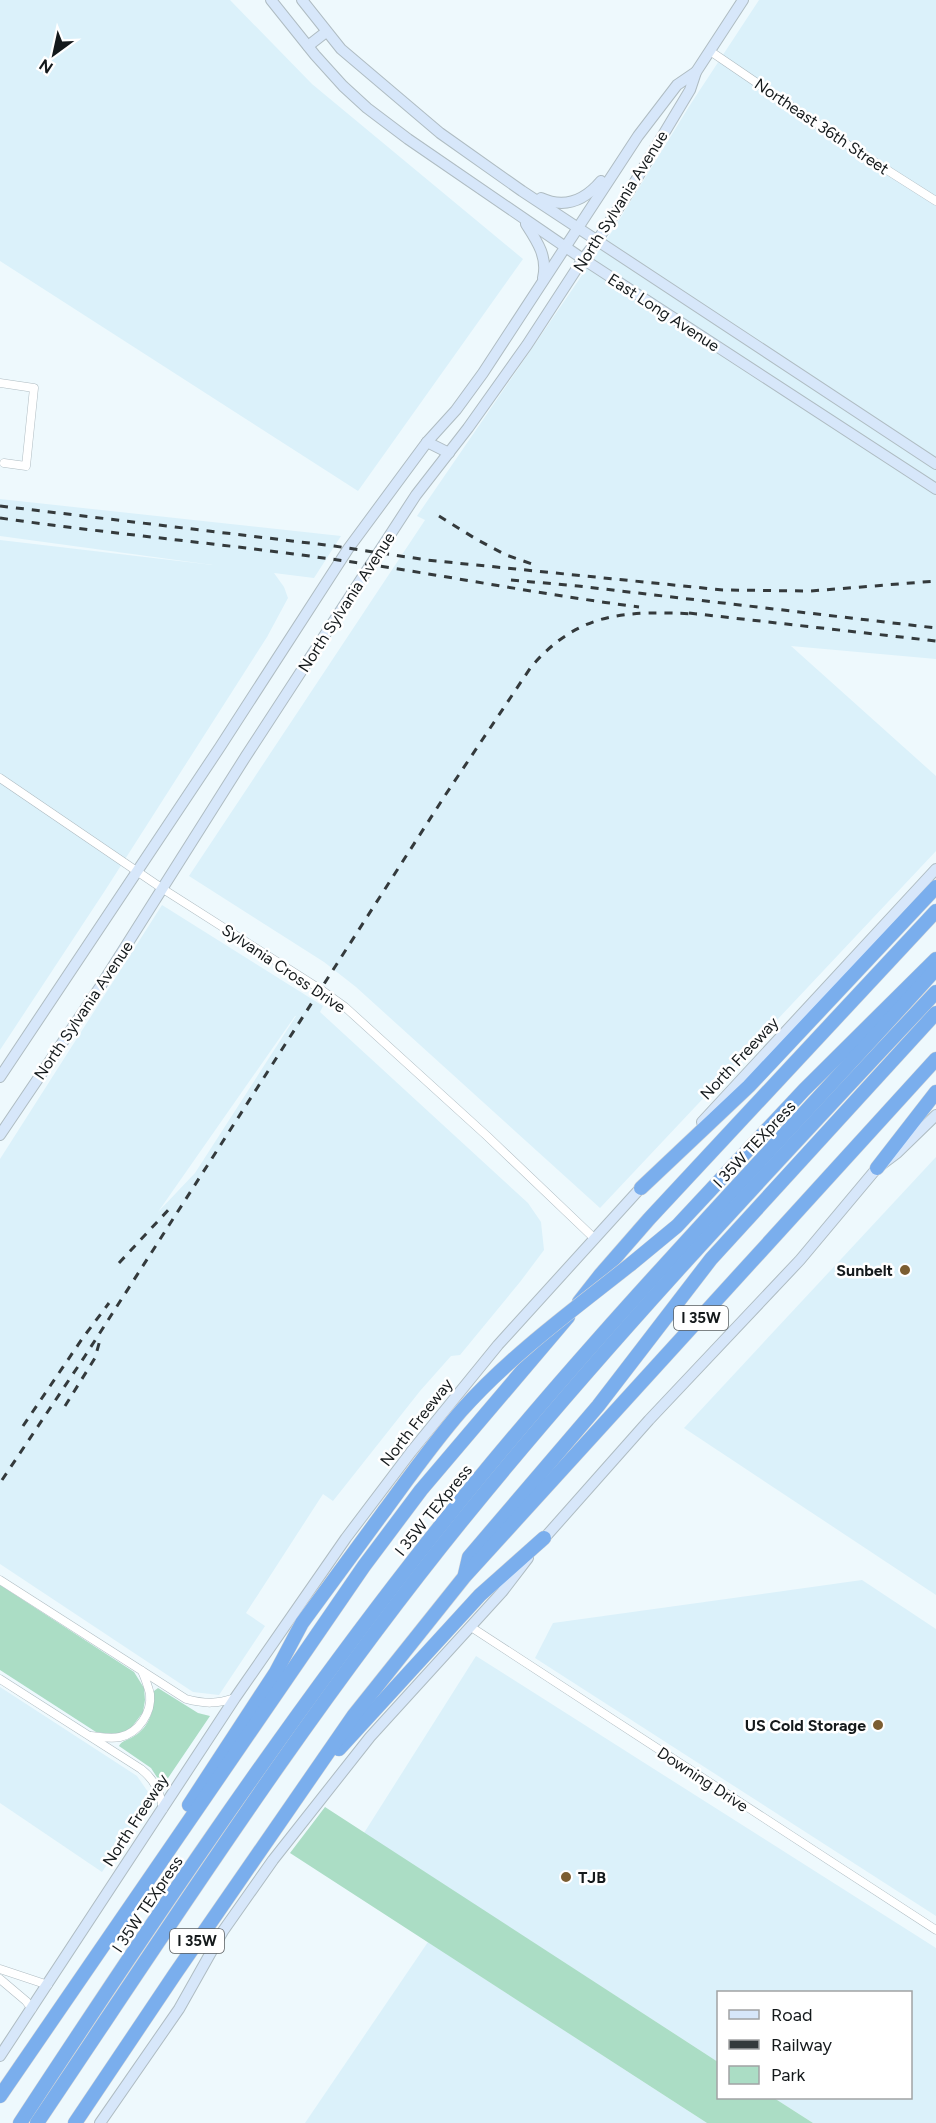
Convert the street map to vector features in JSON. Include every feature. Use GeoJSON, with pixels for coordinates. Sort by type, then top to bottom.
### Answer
{"type":"FeatureCollection","features":[{"type":"Feature","properties":{"kind":"highway"},"geometry":{"type":"LineString","coordinates":[[641,1188],[749,1086],[936,887]]}},
{"type":"Feature","properties":{"kind":"highway"},"geometry":{"type":"LineString","coordinates":[[0,2096],[345,1593],[421,1490],[557,1331],[635,1234],[936,911]]}},
{"type":"Feature","properties":{"kind":"highway"},"geometry":{"type":"LineString","coordinates":[[167,1854],[164,1844],[276,1672],[302,1623],[438,1438],[462,1410],[526,1348],[677,1226],[804,1090],[936,959]]}},
{"type":"Feature","properties":{"kind":"highway","name":"I 35W TEXpress"},"geometry":{"type":"LineString","coordinates":[[20,2123],[261,1764],[416,1556],[569,1371],[936,969]]}},
{"type":"Feature","properties":{"kind":"highway","name":"I 35W TEXpress"},"geometry":{"type":"LineString","coordinates":[[37,2123],[321,1705],[463,1520],[589,1369],[936,992]]}},
{"type":"Feature","properties":{"kind":"highway"},"geometry":{"type":"LineString","coordinates":[[465,1576],[469,1557],[598,1406],[711,1259],[936,1013]]}},
{"type":"Feature","properties":{"kind":"highway","name":"I 35W"},"geometry":{"type":"LineString","coordinates":[[75,2123],[360,1707],[465,1576],[936,1059]]}},
{"type":"Feature","properties":{"kind":"highway"},"geometry":{"type":"LineString","coordinates":[[877,1168],[936,1092]]}},
{"type":"Feature","properties":{"kind":"highway"},"geometry":{"type":"LineString","coordinates":[[322,1761],[339,1749],[480,1595],[544,1538]]}},
{"type":"Feature","properties":{"kind":"main road","name":"East Long Avenue"},"geometry":{"type":"LineString","coordinates":[[271,0],[336,78],[367,108],[408,139],[583,259],[936,489]]}},
{"type":"Feature","properties":{"kind":"main road","name":"East Long Avenue"},"geometry":{"type":"LineString","coordinates":[[302,0],[326,32],[351,59],[440,133],[597,241],[936,464]]}},
{"type":"Feature","properties":{"kind":"main road","name":"North Sylvania Avenue"},"geometry":{"type":"LineString","coordinates":[[0,1135],[163,889],[416,495],[527,345],[597,241],[690,90],[696,72],[742,0]]}},
{"type":"Feature","properties":{"kind":"main road"},"geometry":{"type":"LineString","coordinates":[[308,46],[326,32]]}},
{"type":"Feature","properties":{"kind":"main road","name":"North Sylvania Avenue"},"geometry":{"type":"LineString","coordinates":[[0,1077],[348,549],[427,442],[477,382],[635,141],[677,85],[696,72]]}},
{"type":"Feature","properties":{"kind":"main road"},"geometry":{"type":"LineString","coordinates":[[522,190],[558,203],[582,199],[592,192],[635,141],[655,147]]}},
{"type":"Feature","properties":{"kind":"main road"},"geometry":{"type":"LineString","coordinates":[[523,219],[543,253],[545,269],[541,286]]}},
{"type":"Feature","properties":{"kind":"main road"},"geometry":{"type":"LineString","coordinates":[[802,402],[814,384]]}},
{"type":"Feature","properties":{"kind":"main road"},"geometry":{"type":"LineString","coordinates":[[427,442],[449,453]]}},
{"type":"Feature","properties":{"kind":"main road","name":"North Freeway"},"geometry":{"type":"LineString","coordinates":[[0,2056],[235,1698],[346,1538],[411,1452],[498,1346],[936,870]]}},
{"type":"Feature","properties":{"kind":"main road"},"geometry":{"type":"LineString","coordinates":[[100,2123],[179,2009],[223,1931],[273,1860],[370,1737],[502,1592],[544,1538],[649,1420],[800,1260],[877,1168],[897,1153],[936,1115]]}},
{"type":"Feature","properties":{"kind":"street","name":"Northeast 36th Street"},"geometry":{"type":"LineString","coordinates":[[710,51],[854,149],[936,201]]}},
{"type":"Feature","properties":{"kind":"street"},"geometry":{"type":"LineString","coordinates":[[0,383],[34,388],[26,466],[4,463]]}},
{"type":"Feature","properties":{"kind":"street","name":"Sylvania Cross Drive"},"geometry":{"type":"LineString","coordinates":[[0,778],[163,889],[345,1007],[595,1239]]}},
{"type":"Feature","properties":{"kind":"street"},"geometry":{"type":"LineString","coordinates":[[0,1580],[186,1699],[218,1704],[235,1698]]}},
{"type":"Feature","properties":{"kind":"street","name":"Downing Drive"},"geometry":{"type":"LineString","coordinates":[[471,1627],[936,1930]]}},
{"type":"Feature","properties":{"kind":"street"},"geometry":{"type":"LineString","coordinates":[[87,1735],[121,1737],[132,1732],[143,1722],[149,1709],[150,1696],[142,1671]]}},
{"type":"Feature","properties":{"kind":"street"},"geometry":{"type":"LineString","coordinates":[[0,1679],[150,1776],[160,1794],[163,1809]]}},
{"type":"Feature","properties":{"kind":"street"},"geometry":{"type":"LineString","coordinates":[[0,1969],[48,1984]]}},
{"type":"Feature","properties":{"kind":"street"},"geometry":{"type":"LineString","coordinates":[[0,1979],[32,2009]]}},
{"type":"Feature","properties":{"kind":"shaded area"},"geometry":{"type":"Polygon","coordinates":[[[0,0],[230,0],[312,84],[523,259],[358,491],[0,261],[0,0]]]}},
{"type":"Feature","properties":{"kind":"shaded area"},"geometry":{"type":"Polygon","coordinates":[[[759,0],[936,0],[936,659],[791,646],[936,776],[936,851],[600,1208],[356,987],[324,962],[189,876],[425,520],[417,516],[613,230],[690,105],[759,0]]]}},
{"type":"Feature","properties":{"kind":"shaded area"},"geometry":{"type":"Polygon","coordinates":[[[0,499],[341,536],[314,578],[274,573],[284,587],[288,598],[267,637],[0,1050],[0,540],[213,565],[0,536],[0,499]]]}},
{"type":"Feature","properties":{"kind":"shaded area"},"geometry":{"type":"Polygon","coordinates":[[[162,905],[323,1006],[320,1012],[528,1203],[541,1222],[544,1250],[520,1282],[460,1355],[451,1356],[420,1391],[333,1501],[323,1494],[246,1613],[265,1626],[219,1695],[193,1692],[0,1564],[0,1159],[162,905]],[[296,1016],[158,1212],[195,1173],[296,1016]]]}},
{"type":"Feature","properties":{"kind":"shaded area"},"geometry":{"type":"Polygon","coordinates":[[[936,1157],[936,1595],[684,1428],[936,1157]]]}},
{"type":"Feature","properties":{"kind":"shaded area"},"geometry":{"type":"Polygon","coordinates":[[[862,1580],[936,1629],[936,1916],[535,1658],[553,1623],[862,1580]]]}},
{"type":"Feature","properties":{"kind":"shaded area"},"geometry":{"type":"Polygon","coordinates":[[[476,1656],[936,1948],[936,2123],[813,2123],[776,2099],[912,2099],[912,1991],[717,1991],[717,2061],[364,1833],[476,1656]]]}},
{"type":"Feature","properties":{"kind":"shaded area"},"geometry":{"type":"Polygon","coordinates":[[[0,1687],[137,1776],[148,1792],[149,1802],[102,1872],[0,1803],[0,1687]]]}},
{"type":"Feature","properties":{"kind":"shaded area"},"geometry":{"type":"Polygon","coordinates":[[[428,1942],[707,2123],[305,2123],[428,1942]]]}},
{"type":"Feature","properties":{"kind":"green space"},"geometry":{"type":"Polygon","coordinates":[[[0,1585],[134,1672],[144,1688],[145,1700],[143,1712],[132,1727],[122,1733],[96,1732],[0,1670],[0,1585]]]}},
{"type":"Feature","properties":{"kind":"green space"},"geometry":{"type":"Polygon","coordinates":[[[158,1688],[198,1713],[210,1716],[164,1784],[160,1782],[151,1768],[119,1746],[142,1730],[150,1718],[154,1691],[158,1688]]]}},
{"type":"Feature","properties":{"kind":"green space"},"geometry":{"type":"Polygon","coordinates":[[[325,1807],[717,2061],[717,2099],[776,2099],[813,2123],[707,2123],[290,1853],[325,1807]]]}},
{"type":"Feature","properties":{"kind":"railway"},"geometry":{"type":"LineString","coordinates":[[0,506],[334,546],[427,560],[723,590],[811,591],[936,581]]}},
{"type":"Feature","properties":{"kind":"railway"},"geometry":{"type":"LineString","coordinates":[[439,516],[506,555],[538,566]]}},
{"type":"Feature","properties":{"kind":"railway"},"geometry":{"type":"LineString","coordinates":[[0,518],[338,560],[639,607]]}},
{"type":"Feature","properties":{"kind":"railway"},"geometry":{"type":"LineString","coordinates":[[511,580],[936,628]]}},
{"type":"Feature","properties":{"kind":"railway"},"geometry":{"type":"LineString","coordinates":[[689,613],[936,641]]}},
{"type":"Feature","properties":{"kind":"railway"},"geometry":{"type":"LineString","coordinates":[[2,1480],[85,1356],[446,794],[531,667],[549,648],[587,624],[627,614],[697,614]]}},
{"type":"Feature","properties":{"kind":"railway"},"geometry":{"type":"LineString","coordinates":[[119,1263],[172,1206]]}},
{"type":"Feature","properties":{"kind":"railway"},"geometry":{"type":"LineString","coordinates":[[23,1426],[109,1303]]}},
{"type":"Feature","properties":{"kind":"railway"},"geometry":{"type":"LineString","coordinates":[[65,1406],[95,1358],[100,1340]]}},
{"type":"Feature","properties":{"kind":"place","name":"Sunbelt"},"geometry":{"type":"Point","coordinates":[905,1270]}},
{"type":"Feature","properties":{"kind":"place","name":"US Cold Storage"},"geometry":{"type":"Point","coordinates":[878,1725]}},
{"type":"Feature","properties":{"kind":"place","name":"TJB"},"geometry":{"type":"Point","coordinates":[566,1877]}}]}
